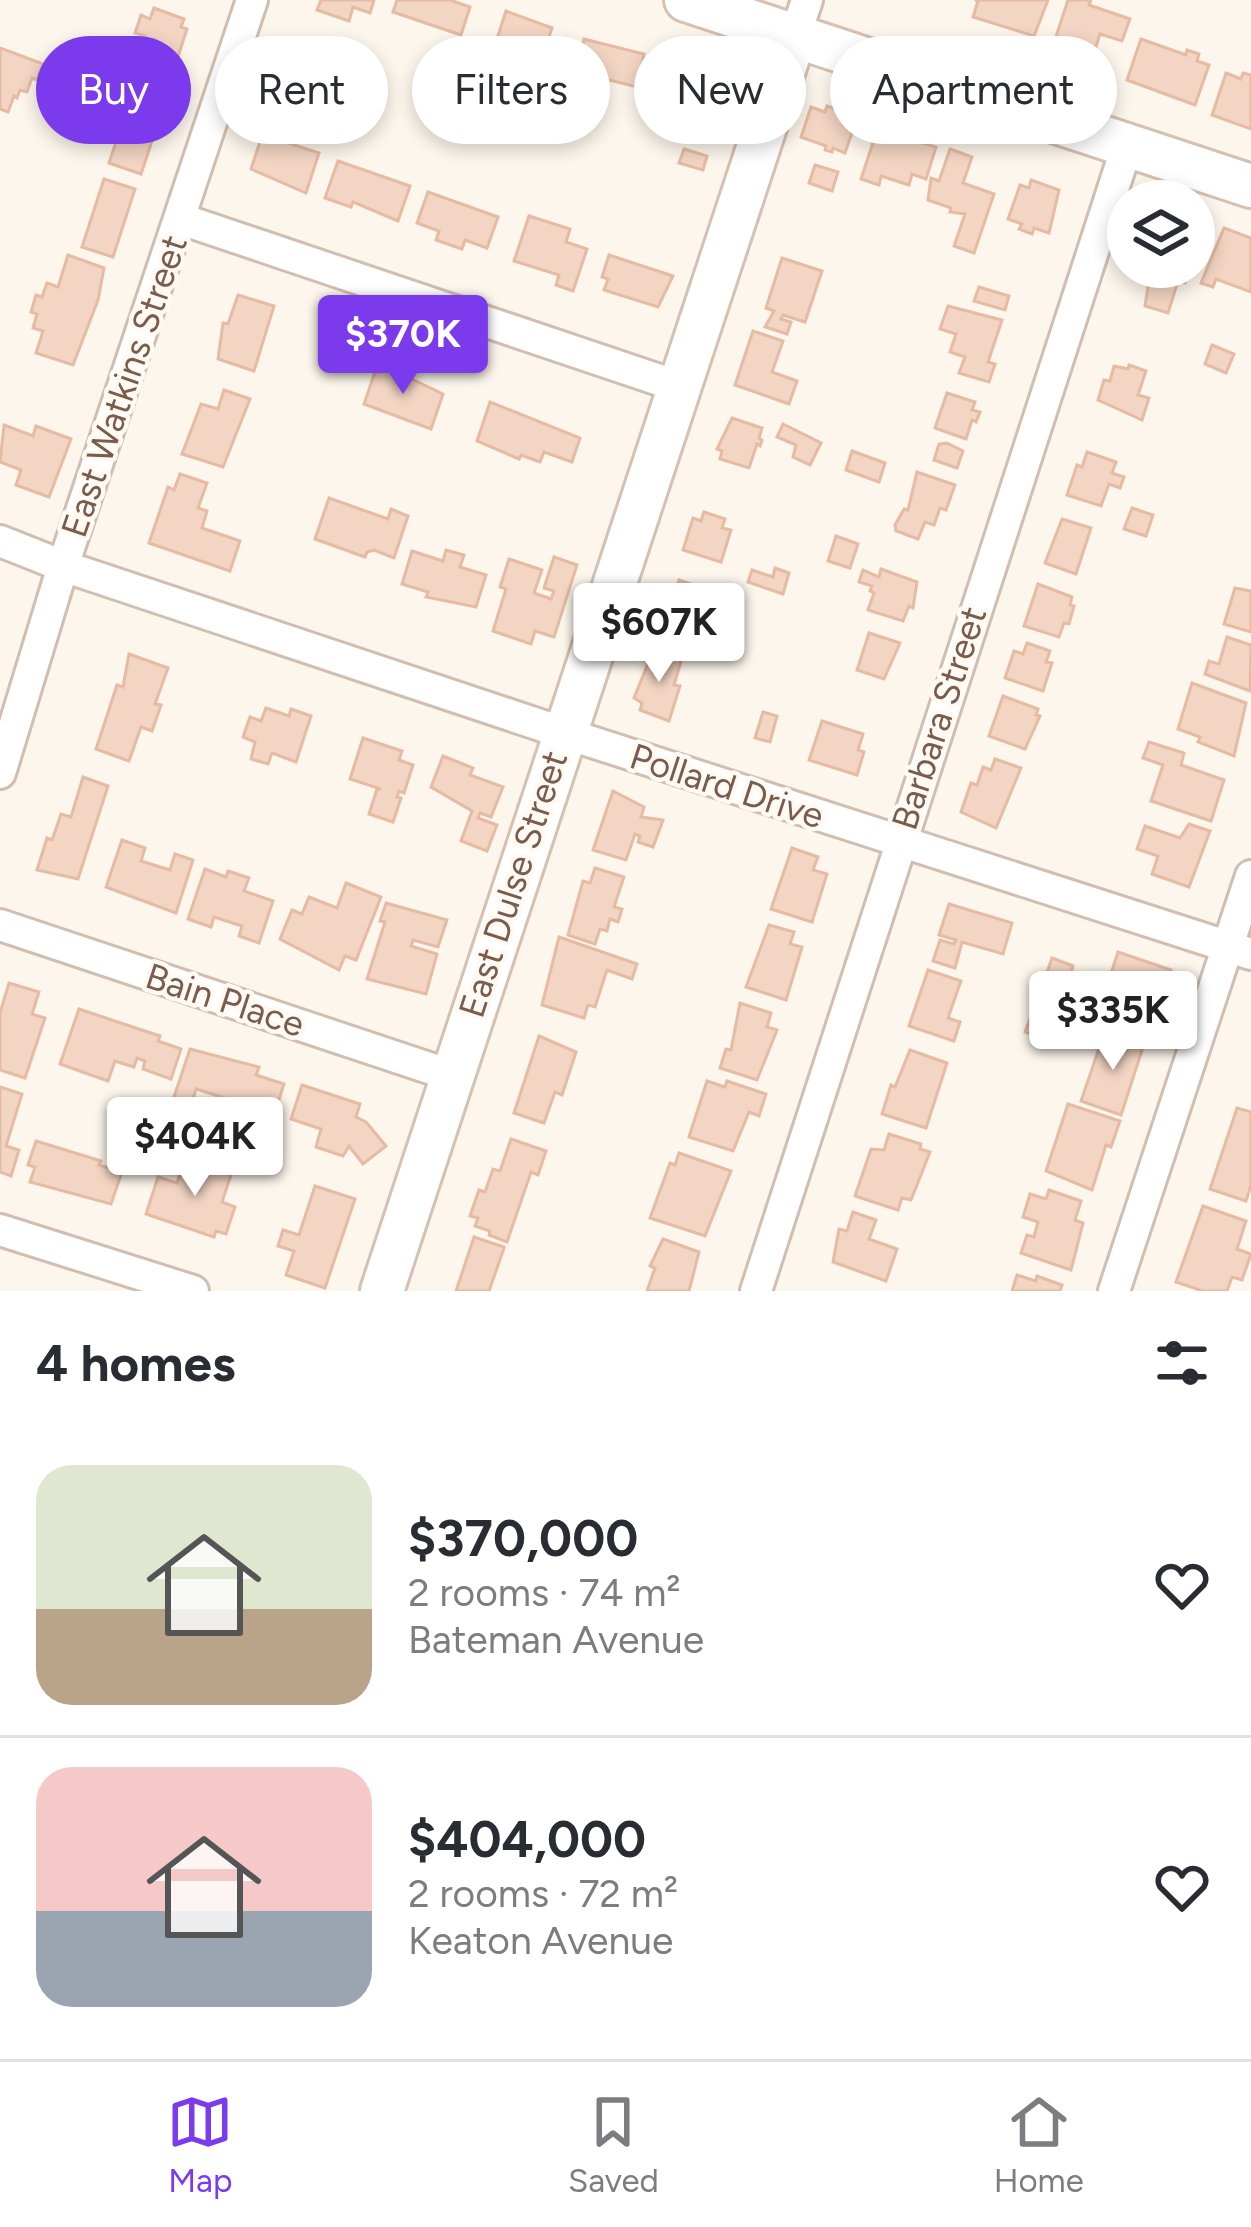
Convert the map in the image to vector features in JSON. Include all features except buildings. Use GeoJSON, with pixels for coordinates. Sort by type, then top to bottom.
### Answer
{"type":"FeatureCollection","features":[{"type":"Feature","properties":{"kind":"street","name":"East Watkins Street"},"geometry":{"type":"LineString","coordinates":[[0,773],[63,566],[252,0]]}},
{"type":"Feature","properties":{"kind":"street"},"geometry":{"type":"LineString","coordinates":[[686,0],[801,18],[1127,146],[1251,186]]}},
{"type":"Feature","properties":{"kind":"street","name":"East Dulse Street"},"geometry":{"type":"LineString","coordinates":[[382,1291],[801,18]]}},
{"type":"Feature","properties":{"kind":"street","name":"Barbara Street"},"geometry":{"type":"LineString","coordinates":[[756,1291],[1127,146]]}},
{"type":"Feature","properties":{"kind":"street"},"geometry":{"type":"LineString","coordinates":[[181,219],[677,386]]}},
{"type":"Feature","properties":{"kind":"street","name":"Pollard Drive"},"geometry":{"type":"LineString","coordinates":[[0,541],[563,733],[1239,949]]}},
{"type":"Feature","properties":{"kind":"street"},"geometry":{"type":"LineString","coordinates":[[1114,1291],[1239,949],[1251,875]]}},
{"type":"Feature","properties":{"kind":"street","name":"Bain Place"},"geometry":{"type":"LineString","coordinates":[[0,926],[450,1076]]}},
{"type":"Feature","properties":{"kind":"street"},"geometry":{"type":"LineString","coordinates":[[0,1230],[193,1291]]}}]}
